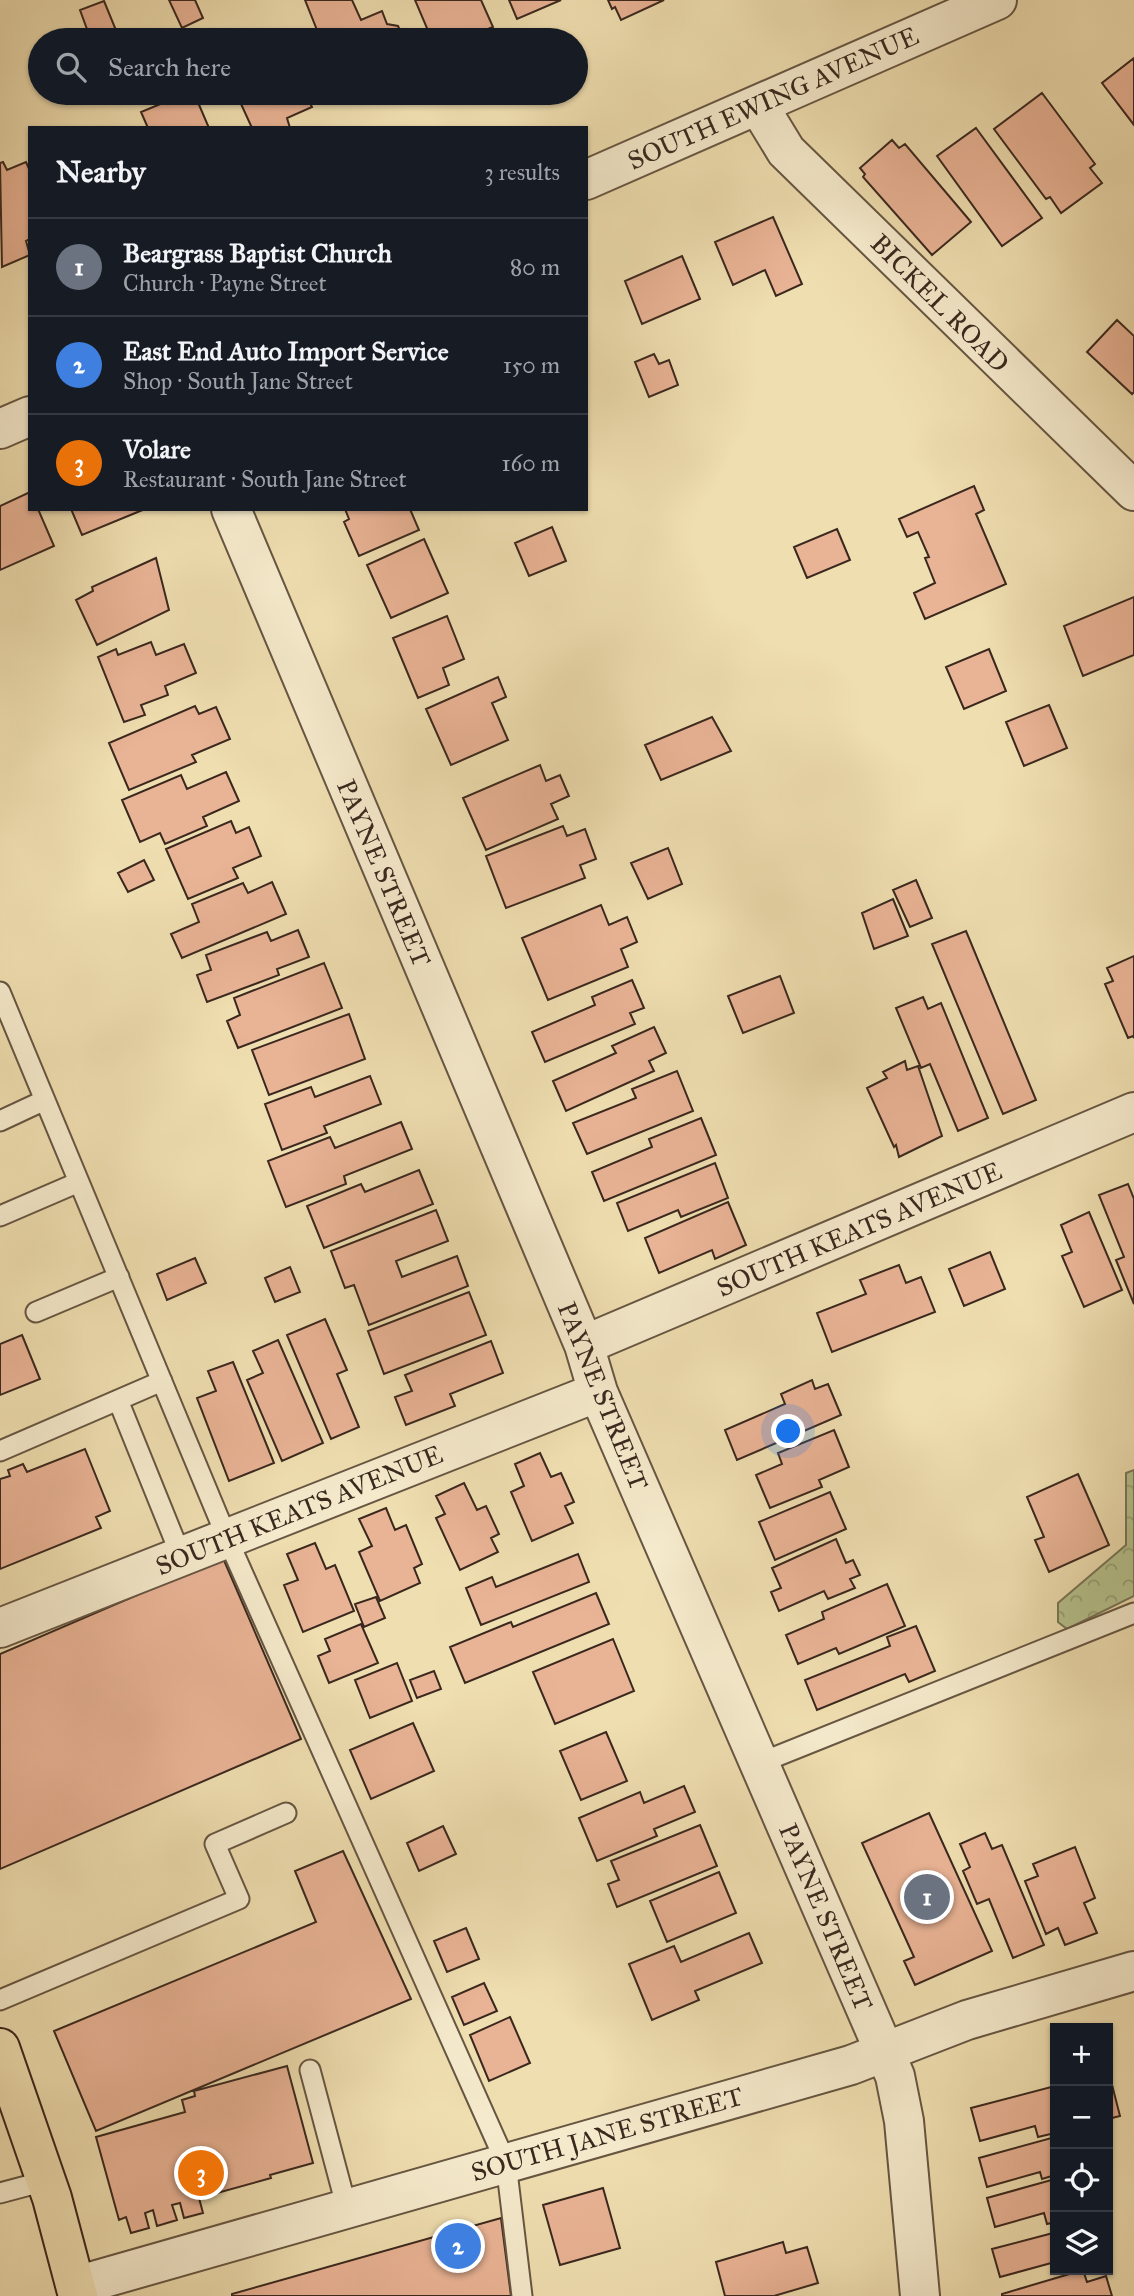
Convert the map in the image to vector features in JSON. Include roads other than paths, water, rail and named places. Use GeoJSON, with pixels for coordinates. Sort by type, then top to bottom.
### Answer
{"type":"FeatureCollection","features":[{"type":"Feature","properties":{"kind":"main road"},"geometry":{"type":"LineString","coordinates":[[0,2048],[46,2181],[77,2291]]}},
{"type":"Feature","properties":{"kind":"street","name":"SOUTH EWING AVENUE"},"geometry":{"type":"LineString","coordinates":[[588,179],[997,0]]}},
{"type":"Feature","properties":{"kind":"street","name":"BICKEL ROAD"},"geometry":{"type":"LineString","coordinates":[[758,105],[786,151],[1134,491]]}},
{"type":"Feature","properties":{"kind":"street"},"geometry":{"type":"LineString","coordinates":[[0,429],[28,417]]}},
{"type":"Feature","properties":{"kind":"street","name":"PAYNE STREET"},"geometry":{"type":"LineString","coordinates":[[232,511],[584,1345],[598,1392],[895,2076],[904,2121],[920,2296]]}},
{"type":"Feature","properties":{"kind":"street","name":"SOUTH KEATS AVENUE"},"geometry":{"type":"LineString","coordinates":[[584,1345],[1134,1112]]}},
{"type":"Feature","properties":{"kind":"street","name":"SOUTH KEATS AVENUE"},"geometry":{"type":"LineString","coordinates":[[0,1628],[598,1392]]}},
{"type":"Feature","properties":{"kind":"street","name":"SOUTH JANE STREET"},"geometry":{"type":"LineString","coordinates":[[77,2291],[347,2209],[851,2065],[967,2020],[1134,1970]]}},
{"type":"Feature","properties":{"kind":"lane"},"geometry":{"type":"LineString","coordinates":[[0,992],[227,1538],[506,2164],[522,2296]]}},
{"type":"Feature","properties":{"kind":"lane"},"geometry":{"type":"LineString","coordinates":[[0,1121],[45,1100]]}},
{"type":"Feature","properties":{"kind":"lane"},"geometry":{"type":"LineString","coordinates":[[0,1216],[79,1182]]}},
{"type":"Feature","properties":{"kind":"lane"},"geometry":{"type":"LineString","coordinates":[[36,1312],[119,1277]]}},
{"type":"Feature","properties":{"kind":"lane"},"geometry":{"type":"LineString","coordinates":[[0,1451],[162,1381]]}},
{"type":"Feature","properties":{"kind":"lane"},"geometry":{"type":"LineString","coordinates":[[118,1400],[181,1556]]}},
{"type":"Feature","properties":{"kind":"lane"},"geometry":{"type":"LineString","coordinates":[[760,1763],[1134,1613]]}},
{"type":"Feature","properties":{"kind":"lane"},"geometry":{"type":"LineString","coordinates":[[0,2000],[239,1899],[215,1844],[286,1813]]}},
{"type":"Feature","properties":{"kind":"lane"},"geometry":{"type":"LineString","coordinates":[[310,2070],[347,2209]]}},
{"type":"Feature","properties":{"kind":"lane"},"geometry":{"type":"LineString","coordinates":[[0,2193],[46,2181]]}},
{"type":"Feature","properties":{"kind":"place","name":"Beargrass Baptist Church"},"geometry":{"type":"Point","coordinates":[927,1897]}},
{"type":"Feature","properties":{"kind":"place","name":"Volare"},"geometry":{"type":"Point","coordinates":[201,2173]}},
{"type":"Feature","properties":{"kind":"place","name":"East End Auto Import Service"},"geometry":{"type":"Point","coordinates":[458,2246]}}]}
